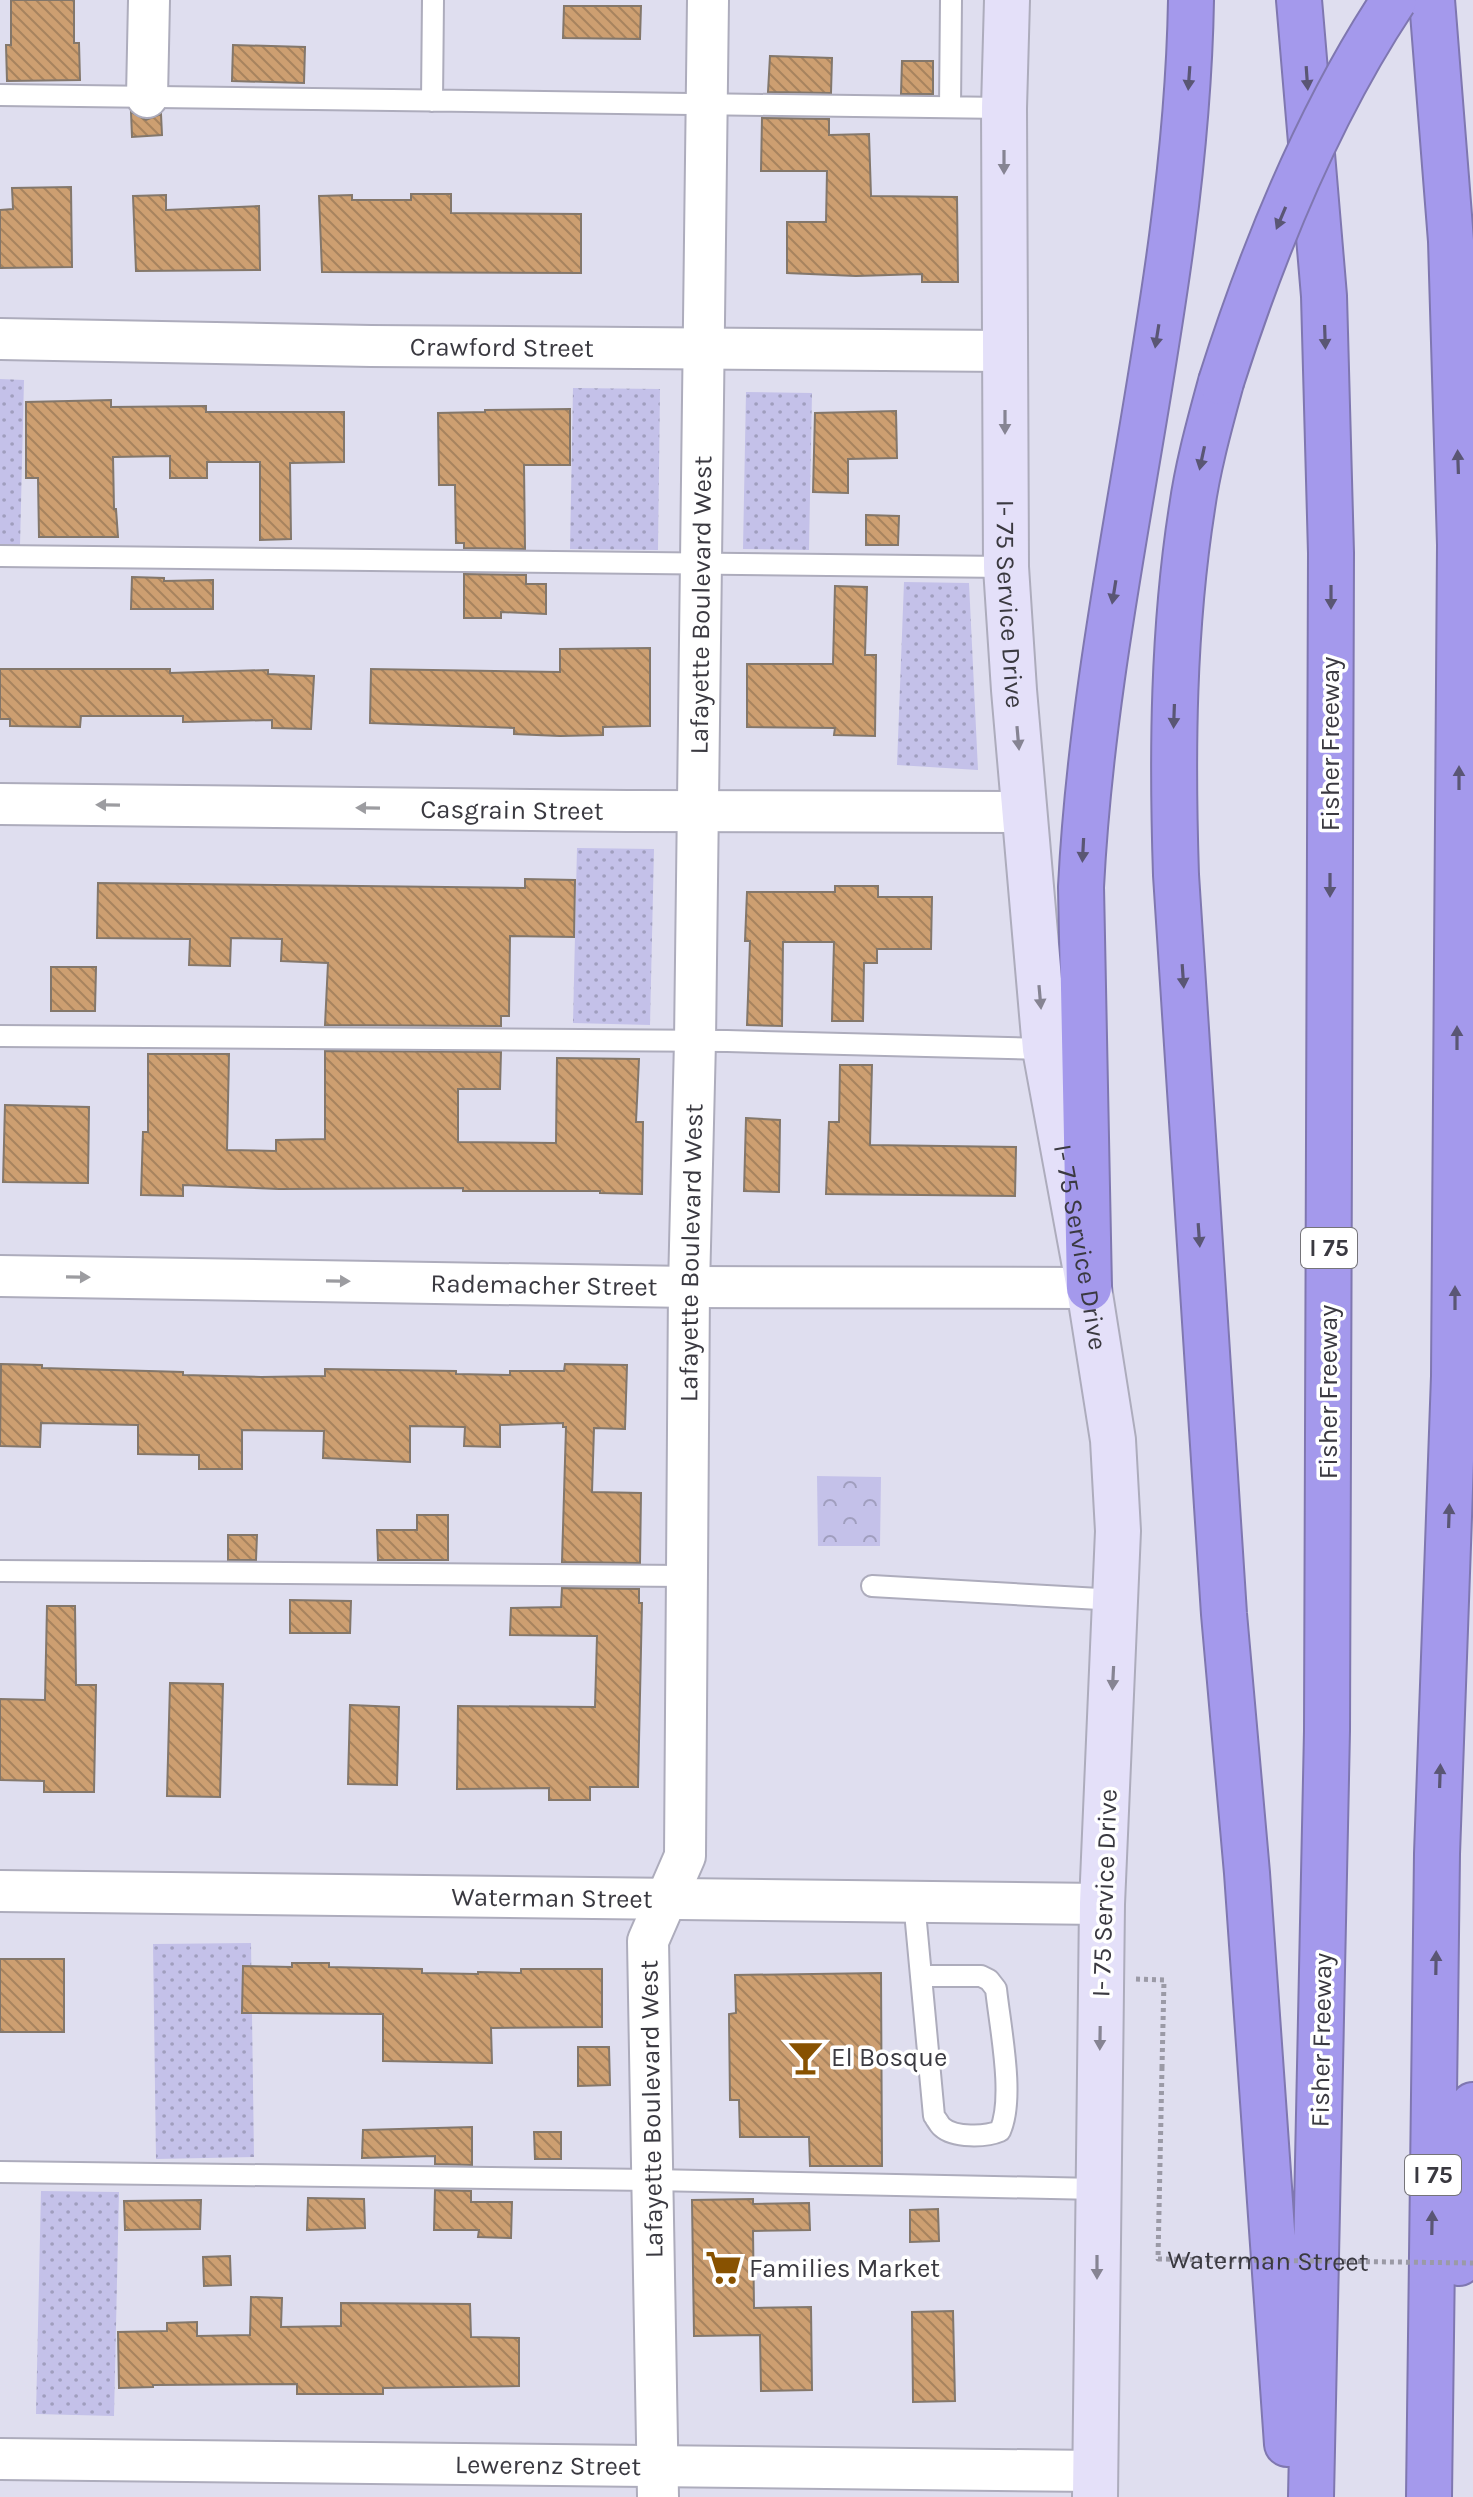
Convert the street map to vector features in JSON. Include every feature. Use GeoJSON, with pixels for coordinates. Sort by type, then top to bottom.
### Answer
{"type":"FeatureCollection","features":[{"type":"Feature","properties":{"kind":"highway"},"geometry":{"type":"LineString","coordinates":[[1089,1288],[1081,887],[1084,835],[1098,697],[1172,249],[1186,117],[1191,0]]}},
{"type":"Feature","properties":{"kind":"highway","name":"Fisher Freeway"},"geometry":{"type":"LineString","coordinates":[[1299,0],[1324,296],[1331,553],[1327,1731],[1311,2497]]}},
{"type":"Feature","properties":{"kind":"highway"},"geometry":{"type":"LineString","coordinates":[[1290,2497],[1247,1873],[1224,1614],[1175,835],[1174,713],[1192,507],[1221,382],[1254,284],[1296,183],[1323,125],[1394,0]]}},
{"type":"Feature","properties":{"kind":"highway","name":"I 75"},"geometry":{"type":"LineString","coordinates":[[1429,2497],[1437,1854],[1454,1376],[1460,561],[1451,241],[1432,0]]}},
{"type":"Feature","properties":{"kind":"highway"},"geometry":{"type":"LineString","coordinates":[[1442,2497],[1473,2105]]}},
{"type":"Feature","properties":{"kind":"main road","name":"I- 75 Service Drive"},"geometry":{"type":"LineString","coordinates":[[1007,0],[1004,108],[1006,567],[1045,1049],[1089,1288],[1114,1454],[1118,1531],[1102,1904],[1096,2484]]}},
{"type":"Feature","properties":{"kind":"street"},"geometry":{"type":"LineString","coordinates":[[147,97],[149,0]]}},
{"type":"Feature","properties":{"kind":"street","name":"Lafayette Boulevard West"},"geometry":{"type":"LineString","coordinates":[[657,2482],[648,1941],[685,1856],[689,1287],[708,0]]}},
{"type":"Feature","properties":{"kind":"street","name":"Crawford Street"},"geometry":{"type":"LineString","coordinates":[[0,339],[1005,351]]}},
{"type":"Feature","properties":{"kind":"street","name":"Casgrain Street"},"geometry":{"type":"LineString","coordinates":[[0,804],[1024,812]]}},
{"type":"Feature","properties":{"kind":"street","name":"Rademacher Street"},"geometry":{"type":"LineString","coordinates":[[0,1276],[689,1287],[1089,1288]]}},
{"type":"Feature","properties":{"kind":"street","name":"Waterman Street"},"geometry":{"type":"LineString","coordinates":[[0,1891],[1102,1904]]}},
{"type":"Feature","properties":{"kind":"street","name":"Lewerenz Street"},"geometry":{"type":"LineString","coordinates":[[0,2459],[657,2482],[1096,2484]]}},
{"type":"Feature","properties":{"kind":"lane"},"geometry":{"type":"LineString","coordinates":[[432,101],[433,0]]}},
{"type":"Feature","properties":{"kind":"lane"},"geometry":{"type":"LineString","coordinates":[[950,107],[951,0]]}},
{"type":"Feature","properties":{"kind":"lane"},"geometry":{"type":"LineString","coordinates":[[0,95],[1004,108]]}},
{"type":"Feature","properties":{"kind":"lane"},"geometry":{"type":"LineString","coordinates":[[0,556],[1006,567]]}},
{"type":"Feature","properties":{"kind":"lane"},"geometry":{"type":"LineString","coordinates":[[0,1036],[695,1041],[1045,1049]]}},
{"type":"Feature","properties":{"kind":"lane"},"geometry":{"type":"LineString","coordinates":[[0,1571],[688,1576]]}},
{"type":"Feature","properties":{"kind":"lane"},"geometry":{"type":"LineString","coordinates":[[872,1586],[1117,1600]]}},
{"type":"Feature","properties":{"kind":"lane"},"geometry":{"type":"LineString","coordinates":[[914,1901],[934,2116],[941,2127],[952,2134],[992,2134],[1000,2131],[1005,2119],[1007,2095],[996,1989],[981,1976],[922,1976]]}},
{"type":"Feature","properties":{"kind":"lane"},"geometry":{"type":"LineString","coordinates":[[0,2172],[1098,2189]]}},
{"type":"Feature","properties":{"kind":"path","name":"Waterman Street"},"geometry":{"type":"LineString","coordinates":[[1162,2067],[1158,2259],[1473,2263]]}},
{"type":"Feature","properties":{"kind":"green space"},"geometry":{"type":"Polygon","coordinates":[[[0,379],[24,380],[20,546],[0,545],[0,379]]]}},
{"type":"Feature","properties":{"kind":"green space"},"geometry":{"type":"Polygon","coordinates":[[[573,388],[660,389],[658,550],[570,549],[573,388]]]}},
{"type":"Feature","properties":{"kind":"green space"},"geometry":{"type":"Polygon","coordinates":[[[746,392],[812,393],[809,550],[743,549],[746,392]]]}},
{"type":"Feature","properties":{"kind":"green space"},"geometry":{"type":"Polygon","coordinates":[[[904,582],[969,583],[978,770],[897,765],[904,582]]]}},
{"type":"Feature","properties":{"kind":"green space"},"geometry":{"type":"Polygon","coordinates":[[[577,848],[654,849],[650,1025],[573,1023],[577,848]]]}},
{"type":"Feature","properties":{"kind":"green space"},"geometry":{"type":"Polygon","coordinates":[[[817,1476],[881,1477],[880,1546],[818,1546],[817,1476]]]}},
{"type":"Feature","properties":{"kind":"green space"},"geometry":{"type":"Polygon","coordinates":[[[251,1943],[254,2157],[156,2159],[153,1944],[251,1943]]]}},
{"type":"Feature","properties":{"kind":"green space"},"geometry":{"type":"Polygon","coordinates":[[[41,2191],[119,2192],[114,2416],[36,2414],[41,2191]]]}},
{"type":"Feature","properties":{"kind":"building"},"geometry":{"type":"Polygon","coordinates":[[[11,0],[74,0],[74,43],[79,43],[80,80],[7,81],[6,45],[11,45],[11,0]]]}},
{"type":"Feature","properties":{"kind":"building"},"geometry":{"type":"Polygon","coordinates":[[[564,6],[641,6],[640,39],[563,38],[564,6]]]}},
{"type":"Feature","properties":{"kind":"building"},"geometry":{"type":"Polygon","coordinates":[[[233,45],[305,47],[304,83],[232,81],[233,45]]]}},
{"type":"Feature","properties":{"kind":"building"},"geometry":{"type":"Polygon","coordinates":[[[770,56],[832,58],[831,93],[768,92],[770,56]]]}},
{"type":"Feature","properties":{"kind":"building"},"geometry":{"type":"Polygon","coordinates":[[[902,61],[933,61],[933,94],[901,94],[902,61]]]}},
{"type":"Feature","properties":{"kind":"building"},"geometry":{"type":"Polygon","coordinates":[[[131,112],[146,120],[161,114],[162,135],[132,137],[131,112]]]}},
{"type":"Feature","properties":{"kind":"building"},"geometry":{"type":"Polygon","coordinates":[[[762,118],[829,119],[829,135],[869,134],[871,196],[957,197],[958,282],[922,282],[922,274],[856,276],[787,273],[787,222],[826,222],[827,171],[761,171],[762,118]]]}},
{"type":"Feature","properties":{"kind":"building"},"geometry":{"type":"Polygon","coordinates":[[[71,187],[72,267],[0,268],[0,210],[13,209],[12,188],[71,187]]]}},
{"type":"Feature","properties":{"kind":"building"},"geometry":{"type":"Polygon","coordinates":[[[411,194],[451,194],[451,213],[581,214],[581,273],[322,272],[319,196],[352,195],[352,200],[411,200],[411,194]]]}},
{"type":"Feature","properties":{"kind":"building"},"geometry":{"type":"Polygon","coordinates":[[[166,195],[166,210],[259,206],[260,270],[136,271],[133,196],[166,195]]]}},
{"type":"Feature","properties":{"kind":"building"},"geometry":{"type":"Polygon","coordinates":[[[111,400],[111,407],[206,406],[206,412],[344,412],[344,462],[290,463],[291,539],[260,540],[260,462],[207,462],[207,478],[170,478],[170,456],[113,457],[118,537],[39,537],[38,478],[26,478],[26,402],[111,400]]]}},
{"type":"Feature","properties":{"kind":"building"},"geometry":{"type":"Polygon","coordinates":[[[570,409],[570,465],[524,465],[525,549],[464,548],[464,543],[456,543],[455,485],[439,485],[438,413],[570,409]]]}},
{"type":"Feature","properties":{"kind":"building"},"geometry":{"type":"Polygon","coordinates":[[[896,411],[897,458],[848,459],[848,493],[813,492],[815,413],[896,411]]]}},
{"type":"Feature","properties":{"kind":"building"},"geometry":{"type":"Polygon","coordinates":[[[866,515],[899,516],[898,545],[866,545],[866,515]]]}},
{"type":"Feature","properties":{"kind":"building"},"geometry":{"type":"Polygon","coordinates":[[[464,574],[526,575],[526,584],[546,584],[546,614],[501,612],[501,618],[464,618],[464,574]]]}},
{"type":"Feature","properties":{"kind":"building"},"geometry":{"type":"Polygon","coordinates":[[[132,577],[164,578],[164,581],[213,580],[213,609],[131,609],[132,577]]]}},
{"type":"Feature","properties":{"kind":"building"},"geometry":{"type":"Polygon","coordinates":[[[835,586],[867,587],[865,655],[876,655],[875,736],[834,735],[835,728],[747,727],[747,664],[833,664],[835,586]]]}},
{"type":"Feature","properties":{"kind":"building"},"geometry":{"type":"Polygon","coordinates":[[[650,648],[650,726],[603,727],[603,735],[560,736],[514,734],[514,728],[370,723],[371,669],[560,672],[560,649],[650,648]]]}},
{"type":"Feature","properties":{"kind":"building"},"geometry":{"type":"Polygon","coordinates":[[[0,669],[170,669],[170,673],[268,670],[268,674],[314,676],[311,729],[272,728],[272,720],[183,722],[183,716],[81,716],[80,727],[10,726],[10,719],[0,719],[0,669]]]}},
{"type":"Feature","properties":{"kind":"building"},"geometry":{"type":"Polygon","coordinates":[[[525,879],[575,880],[574,937],[510,936],[509,1016],[501,1016],[501,1026],[325,1025],[328,963],[281,961],[282,939],[231,938],[230,966],[189,965],[190,939],[97,938],[98,883],[525,888],[525,879]]]}},
{"type":"Feature","properties":{"kind":"building"},"geometry":{"type":"Polygon","coordinates":[[[835,886],[878,886],[878,897],[932,897],[931,949],[877,949],[877,963],[864,963],[863,1021],[832,1021],[834,942],[783,942],[782,1026],[747,1025],[750,941],[745,941],[747,892],[835,892],[835,886]]]}},
{"type":"Feature","properties":{"kind":"building"},"geometry":{"type":"Polygon","coordinates":[[[51,967],[96,967],[95,1011],[51,1011],[51,967]]]}},
{"type":"Feature","properties":{"kind":"building"},"geometry":{"type":"Polygon","coordinates":[[[325,1051],[501,1052],[500,1089],[458,1089],[458,1142],[556,1143],[557,1058],[639,1059],[636,1122],[643,1122],[642,1194],[463,1191],[463,1188],[279,1189],[183,1185],[183,1196],[141,1195],[143,1132],[148,1132],[148,1054],[229,1054],[227,1150],[276,1151],[276,1140],[325,1139],[325,1051]]]}},
{"type":"Feature","properties":{"kind":"building"},"geometry":{"type":"Polygon","coordinates":[[[840,1065],[872,1065],[870,1145],[1016,1147],[1015,1196],[826,1194],[829,1122],[839,1122],[840,1065]]]}},
{"type":"Feature","properties":{"kind":"building"},"geometry":{"type":"Polygon","coordinates":[[[5,1105],[89,1107],[88,1183],[3,1182],[5,1105]]]}},
{"type":"Feature","properties":{"kind":"building"},"geometry":{"type":"Polygon","coordinates":[[[746,1118],[780,1120],[779,1192],[744,1191],[746,1118]]]}},
{"type":"Feature","properties":{"kind":"building"},"geometry":{"type":"Polygon","coordinates":[[[1,1364],[261,1377],[325,1376],[325,1369],[510,1375],[510,1371],[564,1371],[565,1364],[627,1365],[625,1429],[594,1428],[592,1492],[641,1493],[640,1563],[562,1562],[566,1427],[563,1423],[500,1425],[500,1447],[464,1446],[465,1427],[410,1426],[410,1462],[323,1458],[324,1431],[242,1430],[242,1469],[199,1469],[199,1455],[138,1454],[138,1425],[41,1423],[40,1447],[0,1446],[1,1364]]]}},
{"type":"Feature","properties":{"kind":"building"},"geometry":{"type":"Polygon","coordinates":[[[417,1515],[448,1515],[448,1560],[378,1560],[377,1530],[417,1530],[417,1515]]]}},
{"type":"Feature","properties":{"kind":"building"},"geometry":{"type":"Polygon","coordinates":[[[228,1535],[257,1535],[256,1560],[228,1560],[228,1535]]]}},
{"type":"Feature","properties":{"kind":"building"},"geometry":{"type":"Polygon","coordinates":[[[562,1588],[639,1589],[639,1603],[642,1603],[638,1787],[590,1787],[590,1800],[549,1800],[549,1788],[457,1789],[458,1706],[595,1707],[597,1636],[510,1635],[511,1608],[561,1607],[562,1588]]]}},
{"type":"Feature","properties":{"kind":"building"},"geometry":{"type":"Polygon","coordinates":[[[290,1600],[351,1601],[350,1633],[290,1633],[290,1600]]]}},
{"type":"Feature","properties":{"kind":"building"},"geometry":{"type":"Polygon","coordinates":[[[47,1606],[75,1606],[76,1685],[96,1685],[94,1792],[44,1792],[44,1781],[0,1780],[0,1699],[45,1700],[47,1606]]]}},
{"type":"Feature","properties":{"kind":"building"},"geometry":{"type":"Polygon","coordinates":[[[170,1683],[223,1684],[220,1797],[167,1796],[170,1683]]]}},
{"type":"Feature","properties":{"kind":"building"},"geometry":{"type":"Polygon","coordinates":[[[350,1705],[399,1707],[397,1785],[348,1784],[350,1705]]]}},
{"type":"Feature","properties":{"kind":"building"},"geometry":{"type":"Polygon","coordinates":[[[0,1959],[64,1959],[64,2032],[0,2032],[0,1959]]]}},
{"type":"Feature","properties":{"kind":"building"},"geometry":{"type":"Polygon","coordinates":[[[292,1963],[422,1969],[422,1973],[602,1969],[602,2027],[491,2028],[492,2063],[383,2061],[383,2014],[242,2013],[243,1966],[292,1967],[292,1963]]]}},
{"type":"Feature","properties":{"kind":"building","name":"El Bosque"},"geometry":{"type":"Polygon","coordinates":[[[881,1973],[882,2166],[810,2166],[809,2137],[740,2137],[739,2100],[730,2100],[729,2014],[736,2013],[735,1975],[881,1973]]]}},
{"type":"Feature","properties":{"kind":"building"},"geometry":{"type":"Polygon","coordinates":[[[578,2047],[609,2047],[610,2085],[578,2086],[578,2047]]]}},
{"type":"Feature","properties":{"kind":"building"},"geometry":{"type":"Polygon","coordinates":[[[472,2127],[472,2165],[435,2164],[435,2156],[362,2158],[363,2130],[472,2127]]]}},
{"type":"Feature","properties":{"kind":"building"},"geometry":{"type":"Polygon","coordinates":[[[534,2132],[561,2132],[561,2159],[535,2159],[534,2132]]]}},
{"type":"Feature","properties":{"kind":"building"},"geometry":{"type":"Polygon","coordinates":[[[435,2190],[471,2191],[471,2202],[512,2202],[511,2238],[478,2237],[479,2230],[434,2230],[435,2190]]]}},
{"type":"Feature","properties":{"kind":"building"},"geometry":{"type":"Polygon","coordinates":[[[308,2198],[364,2199],[365,2228],[307,2230],[308,2198]]]}},
{"type":"Feature","properties":{"kind":"building"},"geometry":{"type":"Polygon","coordinates":[[[753,2199],[753,2204],[809,2203],[810,2230],[753,2231],[754,2308],[811,2307],[812,2390],[761,2391],[760,2335],[694,2336],[692,2200],[753,2199]]]}},
{"type":"Feature","properties":{"kind":"building"},"geometry":{"type":"Polygon","coordinates":[[[201,2200],[200,2229],[125,2230],[124,2201],[201,2200]]]}},
{"type":"Feature","properties":{"kind":"building"},"geometry":{"type":"Polygon","coordinates":[[[938,2209],[939,2241],[910,2242],[910,2210],[938,2209]]]}},
{"type":"Feature","properties":{"kind":"building"},"geometry":{"type":"Polygon","coordinates":[[[230,2256],[231,2285],[204,2286],[203,2257],[230,2256]]]}},
{"type":"Feature","properties":{"kind":"building"},"geometry":{"type":"Polygon","coordinates":[[[251,2297],[282,2298],[281,2327],[341,2326],[341,2303],[470,2304],[471,2337],[519,2338],[519,2386],[383,2388],[383,2394],[297,2394],[297,2384],[119,2388],[118,2332],[167,2331],[167,2323],[197,2322],[197,2336],[250,2335],[251,2297]]]}},
{"type":"Feature","properties":{"kind":"building"},"geometry":{"type":"Polygon","coordinates":[[[953,2311],[955,2401],[913,2402],[912,2312],[953,2311]]]}},
{"type":"Feature","properties":{"kind":"place","name":"El Bosque"},"geometry":{"type":"Point","coordinates":[805,2057]}},
{"type":"Feature","properties":{"kind":"place","name":"Families Market"},"geometry":{"type":"Point","coordinates":[723,2268]}}]}
